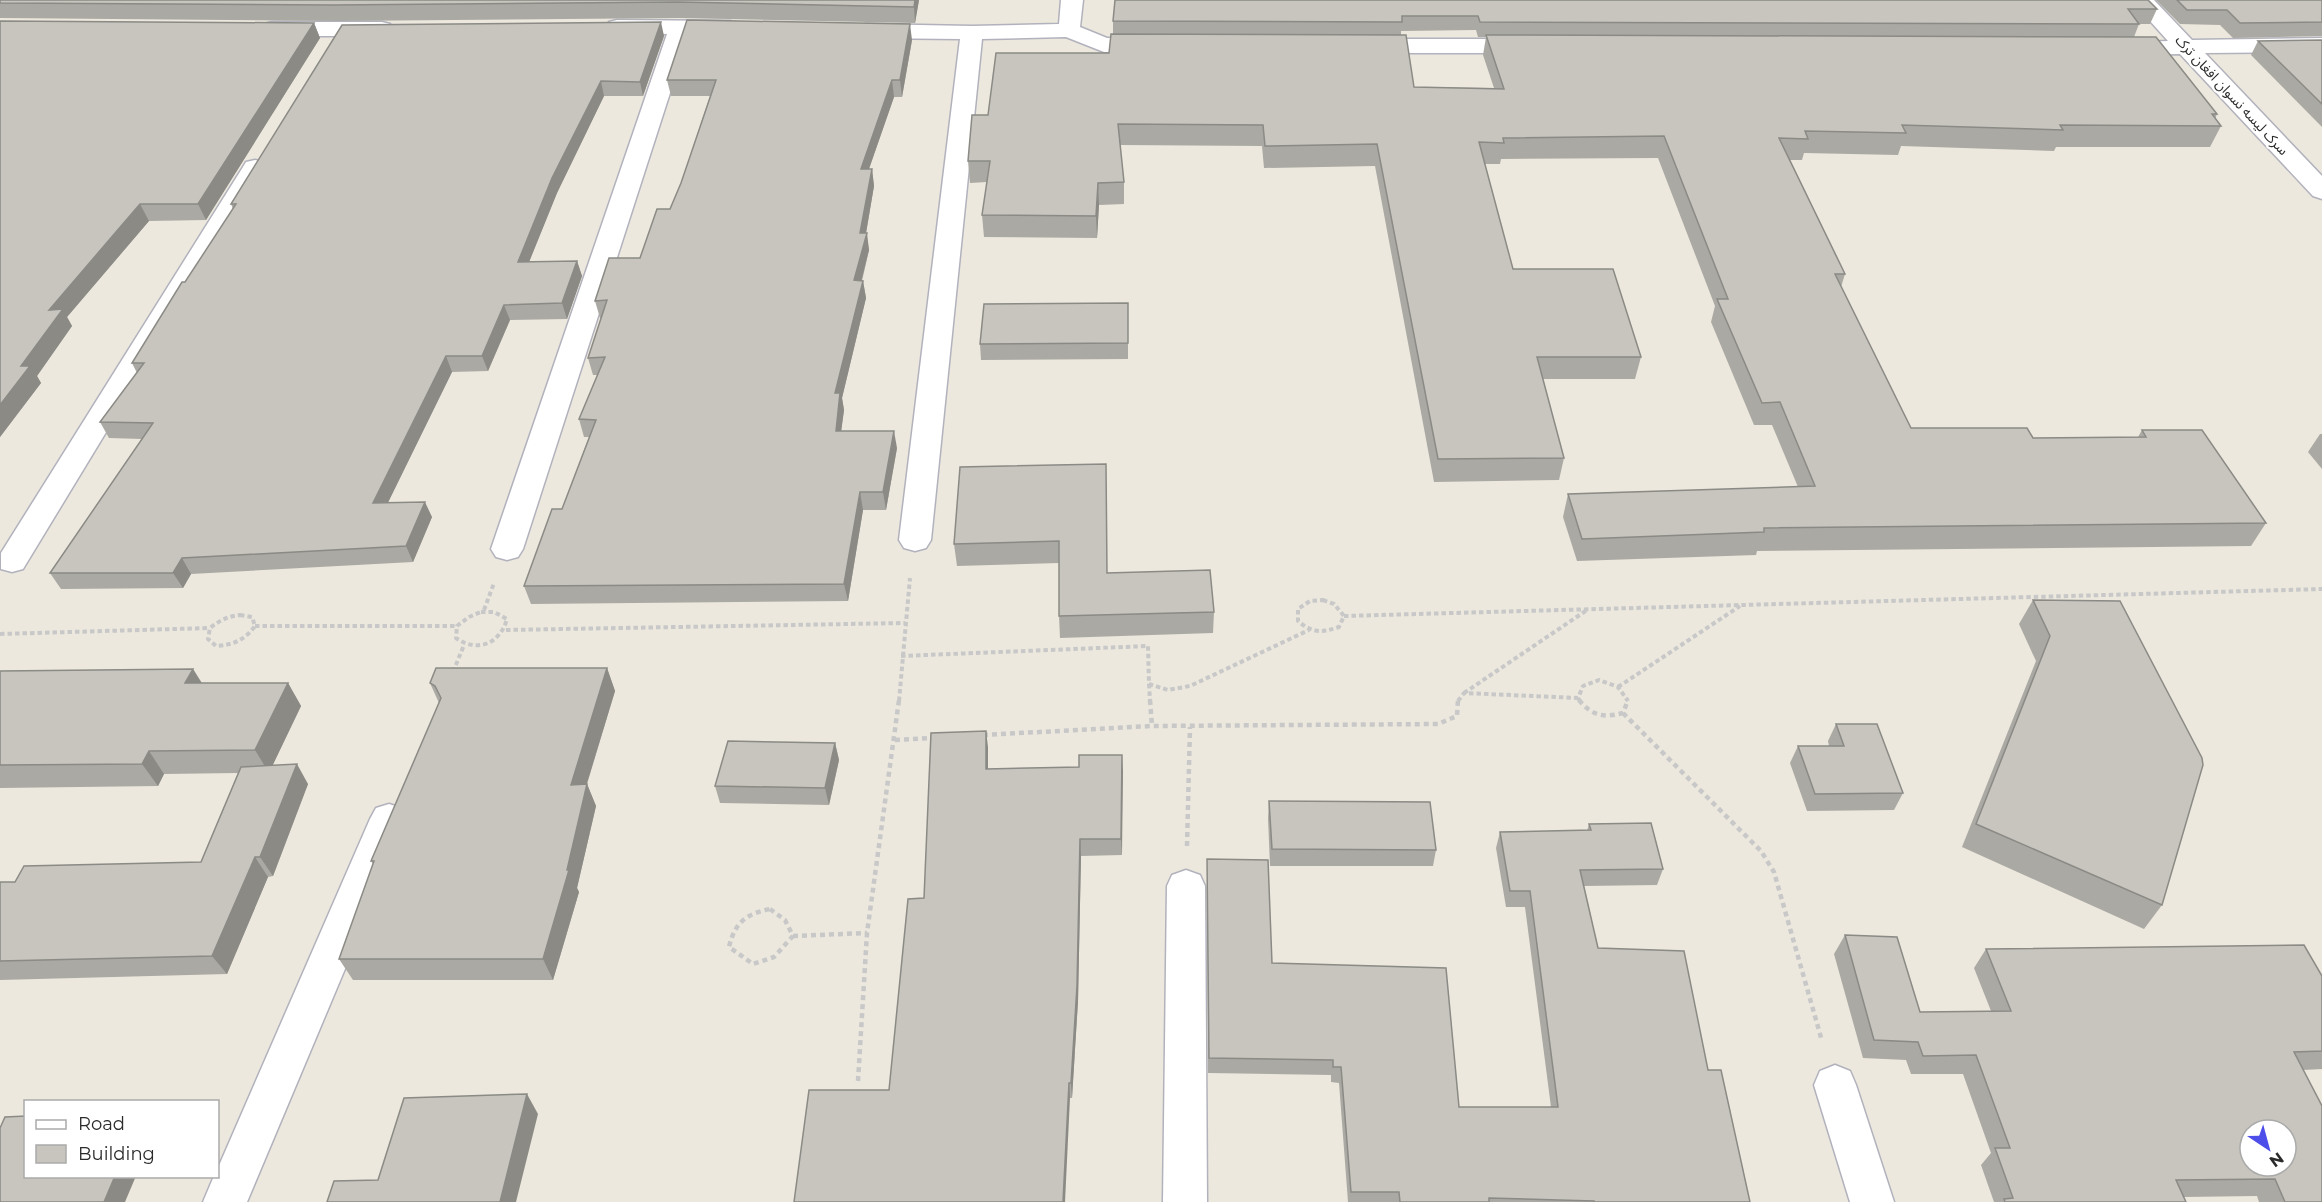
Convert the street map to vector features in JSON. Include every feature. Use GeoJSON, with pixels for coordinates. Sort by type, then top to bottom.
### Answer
{"type":"FeatureCollection","features":[{"type":"Feature","properties":{"kind":"street"},"geometry":{"type":"LineString","coordinates":[[1069,30],[1072,0]]}},
{"type":"Feature","properties":{"kind":"street","name":"سرک لیسه نسوان افغان‌ ترک"},"geometry":{"type":"LineString","coordinates":[[2142,0],[2322,191]]}},
{"type":"Feature","properties":{"kind":"street"},"geometry":{"type":"LineString","coordinates":[[597,27],[750,28]]}},
{"type":"Feature","properties":{"kind":"street"},"geometry":{"type":"LineString","coordinates":[[507,549],[680,27]]}},
{"type":"Feature","properties":{"kind":"street"},"geometry":{"type":"LineString","coordinates":[[245,29],[333,40],[398,29]]}},
{"type":"Feature","properties":{"kind":"street"},"geometry":{"type":"LineString","coordinates":[[844,30],[972,33],[1069,30],[1104,45],[1175,45]]}},
{"type":"Feature","properties":{"kind":"street"},"geometry":{"type":"LineString","coordinates":[[915,540],[972,33]]}},
{"type":"Feature","properties":{"kind":"street"},"geometry":{"type":"LineString","coordinates":[[2105,48],[2322,45]]}},
{"type":"Feature","properties":{"kind":"street"},"geometry":{"type":"LineString","coordinates":[[1342,46],[1545,46]]}},
{"type":"Feature","properties":{"kind":"street"},"geometry":{"type":"LineString","coordinates":[[12,561],[270,142]]}},
{"type":"Feature","properties":{"kind":"street"},"geometry":{"type":"LineString","coordinates":[[225,1202],[404,784]]}},
{"type":"Feature","properties":{"kind":"street"},"geometry":{"type":"LineString","coordinates":[[1185,1202],[1186,886]]}},
{"type":"Feature","properties":{"kind":"street"},"geometry":{"type":"LineString","coordinates":[[1835,1085],[1872,1202]]}},
{"type":"Feature","properties":{"kind":"path"},"geometry":{"type":"LineString","coordinates":[[858,1081],[867,933],[895,740],[901,656],[915,540]]}},
{"type":"Feature","properties":{"kind":"path"},"geometry":{"type":"LineString","coordinates":[[1344,616],[2322,589]]}},
{"type":"Feature","properties":{"kind":"path"},"geometry":{"type":"LineString","coordinates":[[1324,599],[1338,606],[1344,616],[1339,627],[1332,630],[1325,632],[1309,630],[1298,621],[1298,609],[1308,600],[1324,599]]}},
{"type":"Feature","properties":{"kind":"path"},"geometry":{"type":"LineString","coordinates":[[1618,687],[1742,605]]}},
{"type":"Feature","properties":{"kind":"path"},"geometry":{"type":"LineString","coordinates":[[484,610],[499,612],[507,620],[506,630],[495,641],[479,646],[464,645],[456,638],[458,626],[468,616],[484,610]]}},
{"type":"Feature","properties":{"kind":"path"},"geometry":{"type":"LineString","coordinates":[[977,736],[1152,726],[1438,724],[1457,716],[1458,699],[1464,693],[1587,610]]}},
{"type":"Feature","properties":{"kind":"path"},"geometry":{"type":"LineString","coordinates":[[0,634],[210,628],[223,618],[238,614],[252,617],[255,626]]}},
{"type":"Feature","properties":{"kind":"path"},"geometry":{"type":"LineString","coordinates":[[506,630],[905,623]]}},
{"type":"Feature","properties":{"kind":"path"},"geometry":{"type":"LineString","coordinates":[[255,626],[458,626]]}},
{"type":"Feature","properties":{"kind":"path"},"geometry":{"type":"LineString","coordinates":[[210,628],[208,639],[216,646],[232,645],[247,637],[255,626]]}},
{"type":"Feature","properties":{"kind":"path"},"geometry":{"type":"LineString","coordinates":[[1149,684],[1168,690],[1190,686],[1309,630]]}},
{"type":"Feature","properties":{"kind":"path"},"geometry":{"type":"LineString","coordinates":[[451,677],[464,645]]}},
{"type":"Feature","properties":{"kind":"path"},"geometry":{"type":"LineString","coordinates":[[901,656],[1148,646],[1152,726]]}},
{"type":"Feature","properties":{"kind":"path"},"geometry":{"type":"LineString","coordinates":[[1578,698],[1583,686],[1599,680],[1618,687],[1628,700],[1623,713]]}},
{"type":"Feature","properties":{"kind":"path"},"geometry":{"type":"LineString","coordinates":[[1464,693],[1578,698]]}},
{"type":"Feature","properties":{"kind":"path"},"geometry":{"type":"LineString","coordinates":[[1578,698],[1588,712],[1606,718],[1623,713]]}},
{"type":"Feature","properties":{"kind":"path"},"geometry":{"type":"LineString","coordinates":[[1623,713],[1761,851],[1774,872],[1835,1085]]}},
{"type":"Feature","properties":{"kind":"path"},"geometry":{"type":"LineString","coordinates":[[1186,886],[1190,727]]}},
{"type":"Feature","properties":{"kind":"path"},"geometry":{"type":"LineString","coordinates":[[895,740],[942,738]]}},
{"type":"Feature","properties":{"kind":"path"},"geometry":{"type":"LineString","coordinates":[[793,936],[785,920],[770,909],[749,913],[732,930],[729,948],[753,964],[774,957],[793,936],[867,933]]}},
{"type":"Feature","properties":{"kind":"building"},"geometry":{"type":"Polygon","coordinates":[[[0,0],[915,0],[914,7],[677,2],[333,5],[0,3],[0,0]]]}},
{"type":"Feature","properties":{"kind":"building"},"geometry":{"type":"Polygon","coordinates":[[[1115,0],[2148,0],[2157,9],[2128,9],[2139,24],[1480,22],[1478,16],[1402,16],[1402,22],[1113,21],[1115,0]]]}},
{"type":"Feature","properties":{"kind":"building"},"geometry":{"type":"Polygon","coordinates":[[[2177,0],[2322,0],[2322,22],[2240,23],[2227,10],[2187,10],[2177,0]]]}},
{"type":"Feature","properties":{"kind":"building"},"geometry":{"type":"Polygon","coordinates":[[[687,20],[910,24],[900,80],[892,80],[861,169],[872,169],[860,233],[867,233],[854,280],[863,281],[835,393],[840,393],[836,431],[894,431],[883,492],[860,492],[844,584],[524,586],[552,509],[562,509],[596,420],[579,419],[605,357],[588,358],[607,300],[595,301],[609,258],[640,258],[657,209],[670,209],[716,80],[667,80],[687,20]]]}},
{"type":"Feature","properties":{"kind":"building"},"geometry":{"type":"Polygon","coordinates":[[[0,21],[314,23],[198,204],[140,204],[49,310],[63,309],[21,366],[30,366],[0,405],[0,21]]]}},
{"type":"Feature","properties":{"kind":"building"},"geometry":{"type":"Polygon","coordinates":[[[661,22],[640,82],[601,81],[552,178],[518,262],[577,261],[562,303],[504,305],[482,356],[446,356],[373,503],[425,502],[406,546],[182,558],[173,573],[50,573],[153,423],[100,422],[144,363],[132,363],[182,282],[185,282],[236,204],[231,204],[342,25],[661,22]]]}},
{"type":"Feature","properties":{"kind":"building"},"geometry":{"type":"Polygon","coordinates":[[[1111,34],[1406,35],[1414,87],[1504,89],[1486,35],[2156,37],[2217,114],[2212,114],[2221,126],[2060,125],[2063,130],[1902,125],[1906,133],[1805,131],[1808,139],[1779,138],[1845,274],[1835,274],[1911,428],[2027,428],[2033,438],[2146,437],[2142,430],[2202,430],[2266,523],[1764,528],[1764,532],[1582,539],[1568,494],[1815,486],[1780,402],[1762,403],[1717,299],[1728,299],[1664,136],[1503,138],[1504,143],[1479,142],[1513,269],[1613,269],[1641,357],[1537,357],[1564,458],[1438,459],[1377,144],[1265,146],[1263,125],[1118,124],[1124,182],[1098,183],[1096,216],[982,215],[990,161],[968,161],[972,115],[988,115],[996,53],[1109,53],[1111,34]]]}},
{"type":"Feature","properties":{"kind":"building"},"geometry":{"type":"Polygon","coordinates":[[[2322,40],[2322,104],[2258,41],[2322,40]]]}},
{"type":"Feature","properties":{"kind":"building"},"geometry":{"type":"Polygon","coordinates":[[[1128,303],[1128,343],[980,344],[984,304],[1128,303]]]}},
{"type":"Feature","properties":{"kind":"building"},"geometry":{"type":"Polygon","coordinates":[[[1106,464],[1107,573],[1210,570],[1214,612],[1059,616],[1059,541],[954,544],[960,467],[1106,464]]]}},
{"type":"Feature","properties":{"kind":"building"},"geometry":{"type":"Polygon","coordinates":[[[2033,600],[2120,601],[2202,758],[2203,765],[2162,905],[1976,824],[2050,636],[2033,600]]]}},
{"type":"Feature","properties":{"kind":"building"},"geometry":{"type":"Polygon","coordinates":[[[436,668],[607,668],[571,785],[587,784],[567,870],[569,870],[543,959],[339,959],[374,861],[371,861],[441,698],[435,686],[430,683],[436,668]]]}},
{"type":"Feature","properties":{"kind":"building"},"geometry":{"type":"Polygon","coordinates":[[[193,669],[185,683],[288,683],[255,750],[149,751],[142,764],[0,765],[0,671],[193,669]]]}},
{"type":"Feature","properties":{"kind":"building"},"geometry":{"type":"Polygon","coordinates":[[[1836,724],[1877,724],[1903,793],[1815,794],[1798,746],[1844,746],[1836,724]]]}},
{"type":"Feature","properties":{"kind":"building"},"geometry":{"type":"Polygon","coordinates":[[[986,731],[986,769],[1079,767],[1079,755],[1122,755],[1121,839],[1080,839],[1077,986],[1063,1202],[794,1202],[809,1090],[889,1090],[908,899],[924,898],[931,733],[986,731]]]}},
{"type":"Feature","properties":{"kind":"building"},"geometry":{"type":"Polygon","coordinates":[[[728,741],[835,743],[825,788],[715,786],[728,741]]]}},
{"type":"Feature","properties":{"kind":"building"},"geometry":{"type":"Polygon","coordinates":[[[297,764],[260,857],[255,857],[212,956],[0,961],[0,882],[15,882],[24,866],[201,862],[241,767],[297,764]]]}},
{"type":"Feature","properties":{"kind":"building"},"geometry":{"type":"Polygon","coordinates":[[[1269,801],[1430,802],[1436,850],[1272,849],[1269,801]]]}},
{"type":"Feature","properties":{"kind":"building"},"geometry":{"type":"Polygon","coordinates":[[[1651,823],[1663,869],[1580,870],[1598,948],[1684,951],[1708,1070],[1721,1070],[1750,1202],[1594,1202],[1489,1198],[1489,1202],[1400,1202],[1399,1192],[1351,1192],[1341,1067],[1333,1067],[1333,1060],[1209,1058],[1207,859],[1268,860],[1272,963],[1446,968],[1459,1107],[1558,1107],[1530,891],[1510,891],[1500,832],[1591,830],[1589,824],[1651,823]]]}},
{"type":"Feature","properties":{"kind":"building"},"geometry":{"type":"Polygon","coordinates":[[[1845,935],[1897,937],[1920,1012],[2011,1011],[1986,949],[2304,945],[2322,976],[2322,1051],[2294,1052],[2322,1106],[2322,1202],[2285,1202],[2275,1179],[2176,1180],[2186,1202],[2005,1202],[2004,1199],[2013,1198],[1995,1148],[2010,1148],[1976,1055],[1923,1056],[1918,1042],[1874,1040],[1845,935]]]}},
{"type":"Feature","properties":{"kind":"building"},"geometry":{"type":"Polygon","coordinates":[[[527,1094],[500,1202],[327,1202],[334,1181],[378,1180],[404,1098],[527,1094]]]}},
{"type":"Feature","properties":{"kind":"building"},"geometry":{"type":"Polygon","coordinates":[[[24,1116],[24,1178],[114,1178],[104,1202],[0,1202],[0,1128],[5,1117],[24,1116]]]}}]}
